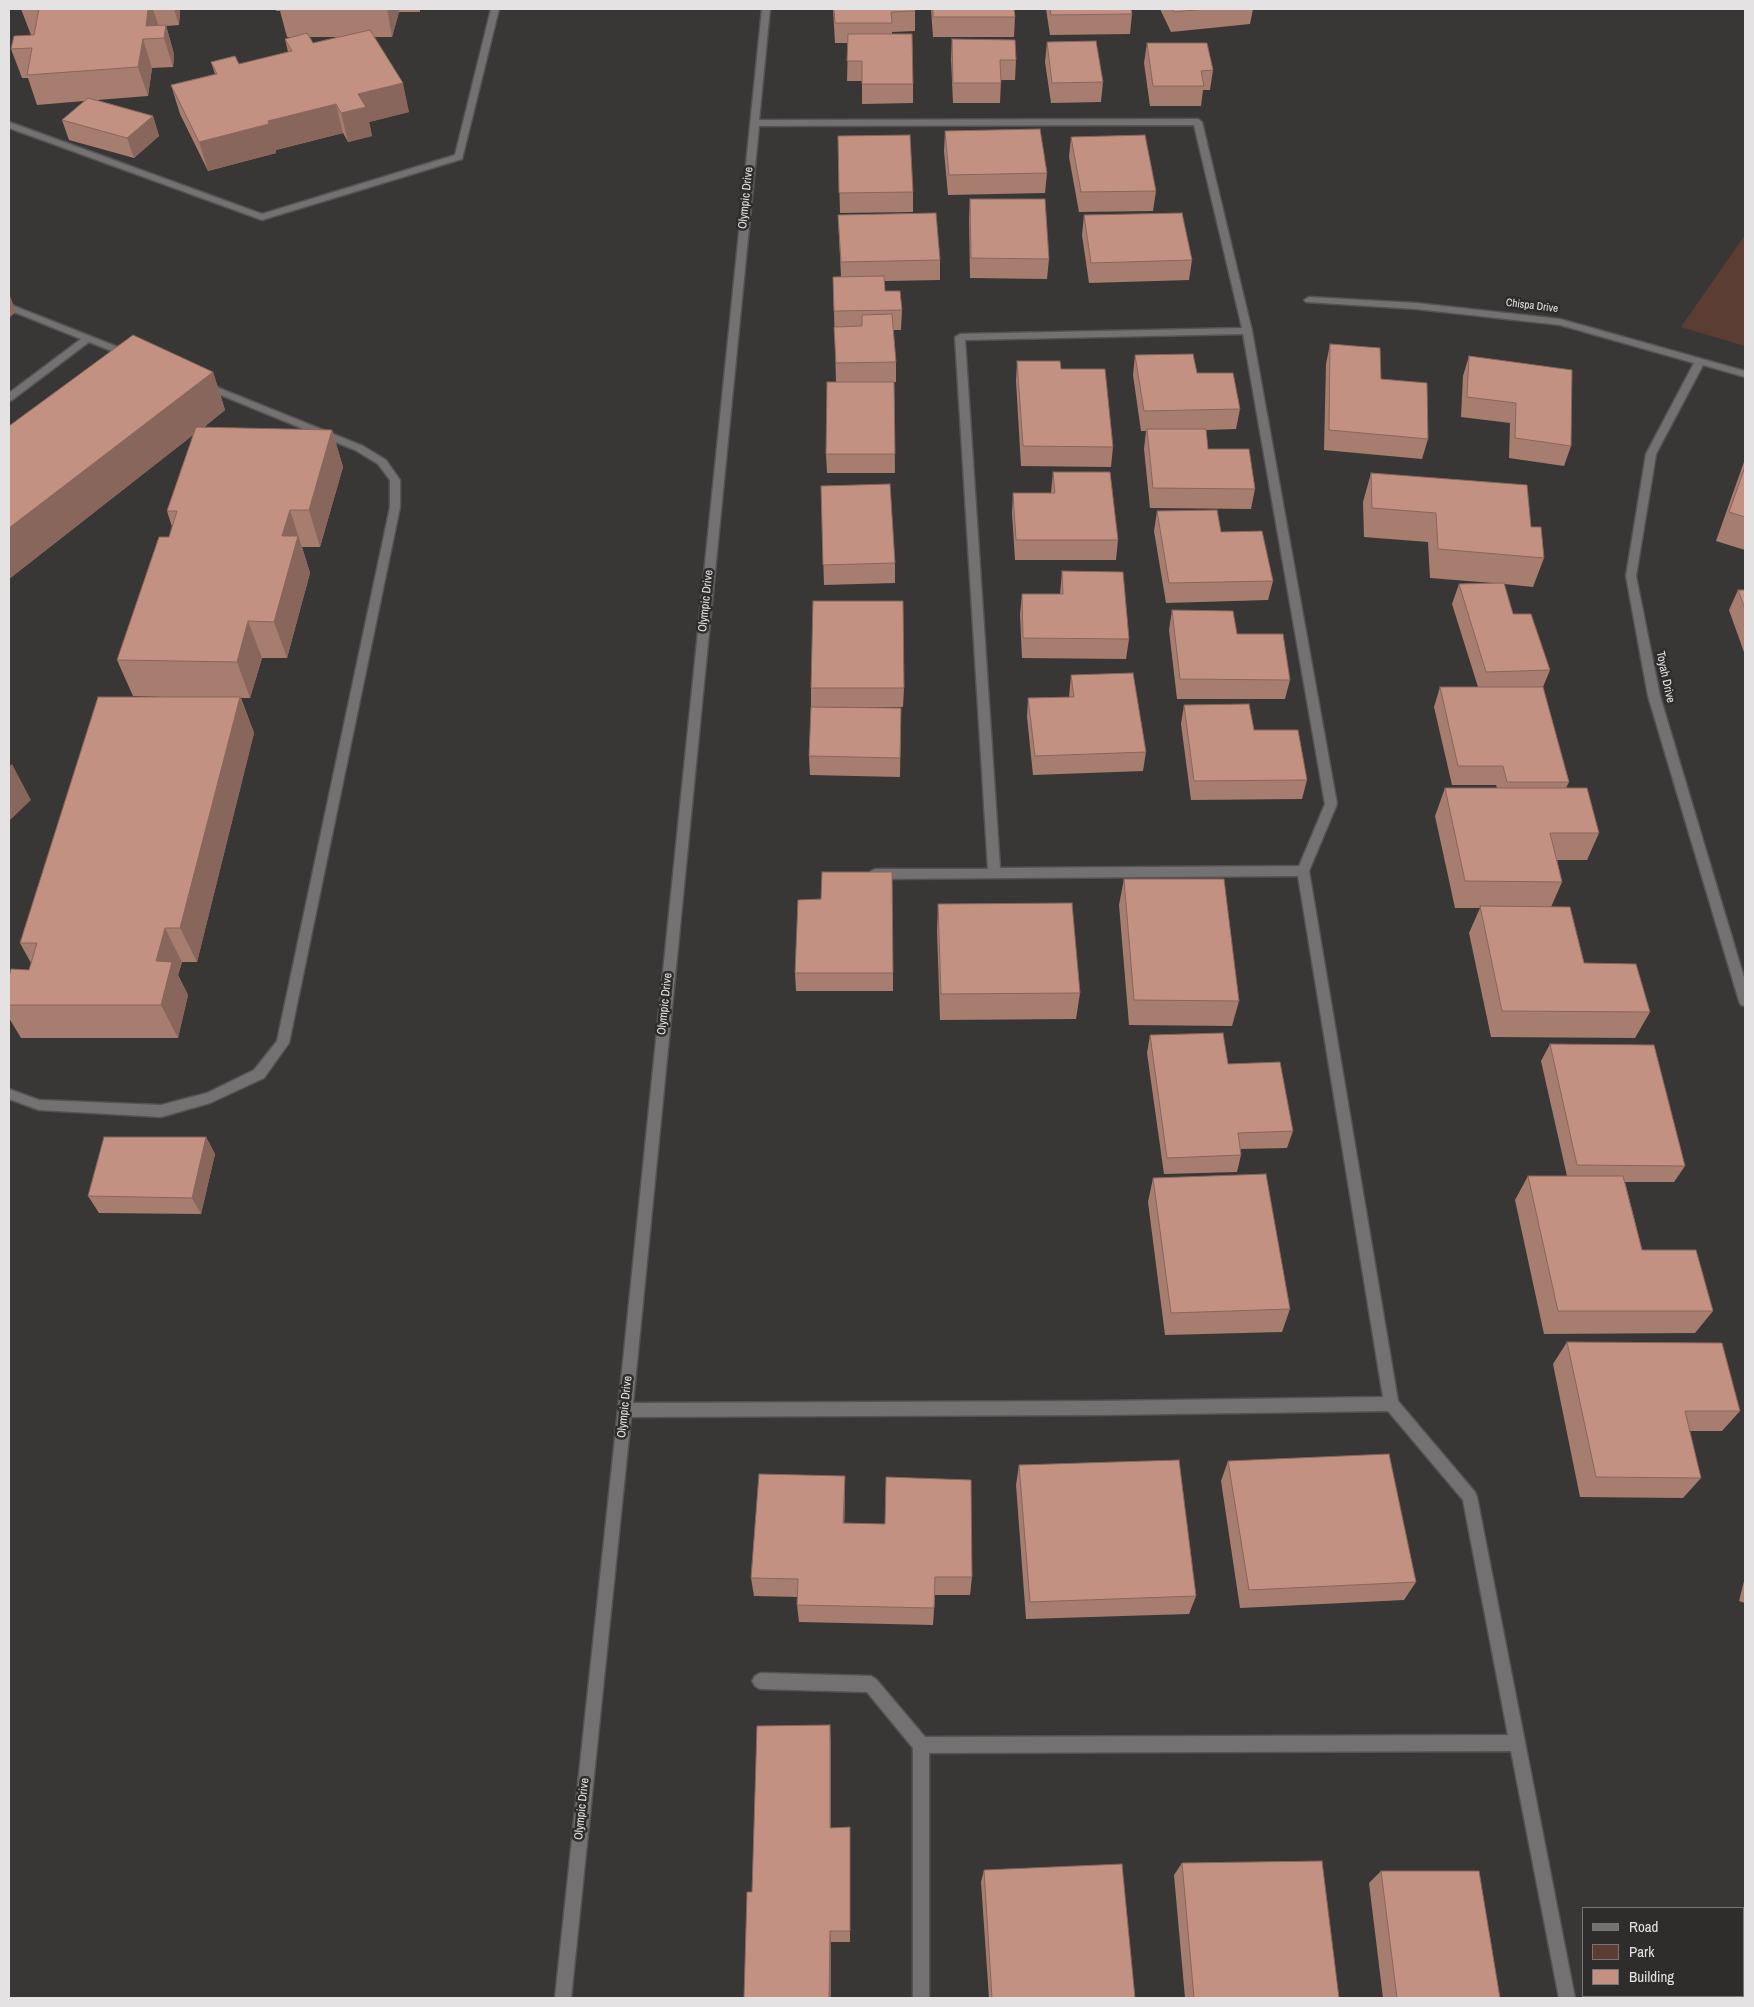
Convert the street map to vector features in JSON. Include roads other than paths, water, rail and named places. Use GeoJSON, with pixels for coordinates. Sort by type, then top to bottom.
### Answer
{"type":"FeatureCollection","features":[{"type":"Feature","properties":{"kind":"street"},"geometry":{"type":"LineString","coordinates":[[9,125],[262,217],[459,157],[495,9]]}},
{"type":"Feature","properties":{"kind":"street","name":"Olympic Drive"},"geometry":{"type":"LineString","coordinates":[[563,1998],[766,9]]}},
{"type":"Feature","properties":{"kind":"street"},"geometry":{"type":"LineString","coordinates":[[754,122],[1198,122],[1247,331],[1331,804],[1303,871],[1391,1404],[1470,1497],[1566,1998]]}},
{"type":"Feature","properties":{"kind":"street","name":"Chispa Drive"},"geometry":{"type":"LineString","coordinates":[[1309,300],[1416,306],[1560,322],[1745,374]]}},
{"type":"Feature","properties":{"kind":"street"},"geometry":{"type":"LineString","coordinates":[[9,307],[142,360]]}},
{"type":"Feature","properties":{"kind":"street"},"geometry":{"type":"LineString","coordinates":[[994,874],[960,338],[1247,331]]}},
{"type":"Feature","properties":{"kind":"street"},"geometry":{"type":"LineString","coordinates":[[9,398],[88,338]]}},
{"type":"Feature","properties":{"kind":"street","name":"Toyah Drive"},"geometry":{"type":"LineString","coordinates":[[1700,360],[1650,454],[1631,576],[1654,696],[1745,1001]]}},
{"type":"Feature","properties":{"kind":"street"},"geometry":{"type":"LineString","coordinates":[[9,1094],[39,1105],[161,1111],[210,1098],[259,1074],[283,1043],[396,507],[395,480],[382,462],[359,448],[196,382]]}},
{"type":"Feature","properties":{"kind":"street"},"geometry":{"type":"LineString","coordinates":[[866,874],[1303,871]]}},
{"type":"Feature","properties":{"kind":"street"},"geometry":{"type":"LineString","coordinates":[[624,1410],[1099,1408],[1391,1404]]}},
{"type":"Feature","properties":{"kind":"street"},"geometry":{"type":"LineString","coordinates":[[760,1682],[871,1684],[921,1745],[921,1998]]}},
{"type":"Feature","properties":{"kind":"street"},"geometry":{"type":"LineString","coordinates":[[921,1745],[1517,1743]]}}]}
